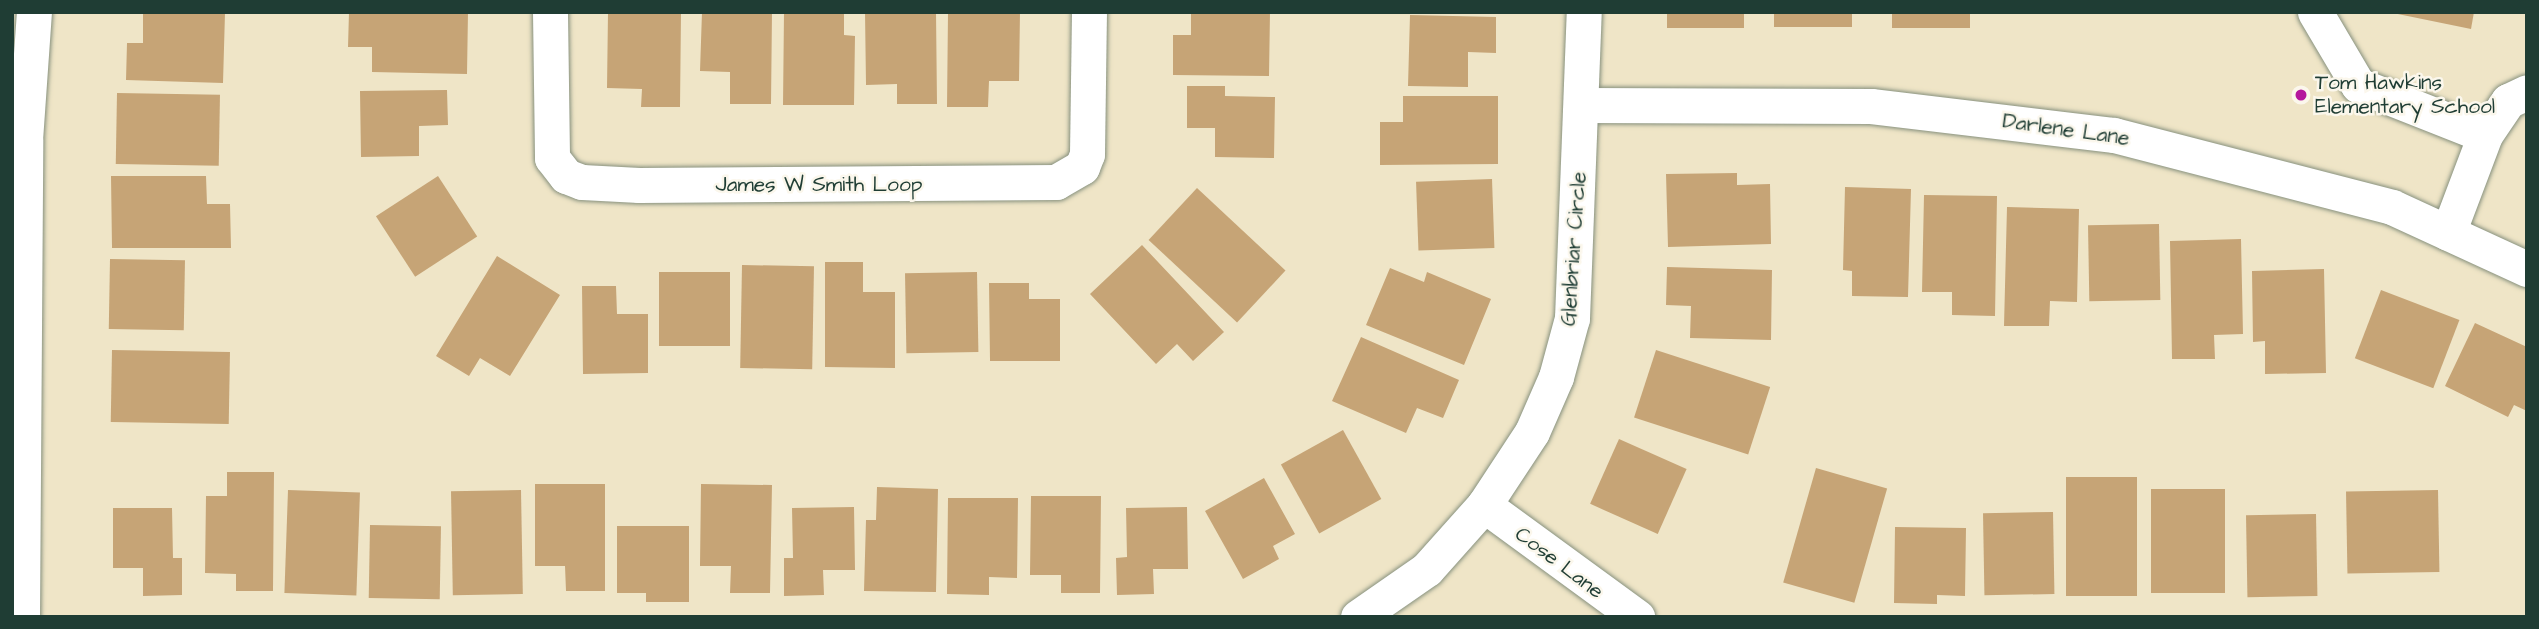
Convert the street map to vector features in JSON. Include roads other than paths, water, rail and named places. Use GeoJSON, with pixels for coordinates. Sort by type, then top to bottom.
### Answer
{"type":"FeatureCollection","features":[{"type":"Feature","properties":{"kind":"street"},"geometry":{"type":"LineString","coordinates":[[22,617],[25,140],[34,12]]}},
{"type":"Feature","properties":{"kind":"street","name":"James W Smith Loop"},"geometry":{"type":"LineString","coordinates":[[550,12],[552,158],[566,176],[582,182],[639,185],[1056,182],[1082,167],[1087,154],[1089,12]]}},
{"type":"Feature","properties":{"kind":"street","name":"Glenbriar Circle"},"geometry":{"type":"LineString","coordinates":[[1359,617],[1427,569],[1484,505],[1532,432],[1573,318],[1583,105],[1584,12]]}},
{"type":"Feature","properties":{"kind":"street"},"geometry":{"type":"LineString","coordinates":[[2315,12],[2358,85],[2485,135]]}},
{"type":"Feature","properties":{"kind":"street"},"geometry":{"type":"LineString","coordinates":[[2448,233],[2485,135],[2508,101],[2527,92]]}},
{"type":"Feature","properties":{"kind":"street","name":"Darlene Lane"},"geometry":{"type":"LineString","coordinates":[[1583,105],[1871,106],[2114,135],[2392,208],[2527,269]]}},
{"type":"Feature","properties":{"kind":"street","name":"Cose Lane"},"geometry":{"type":"LineString","coordinates":[[1484,505],[1637,617]]}},
{"type":"Feature","properties":{"kind":"place","name":"Tom Hawkins Elementary School"},"geometry":{"type":"Point","coordinates":[2301,95]}}]}
